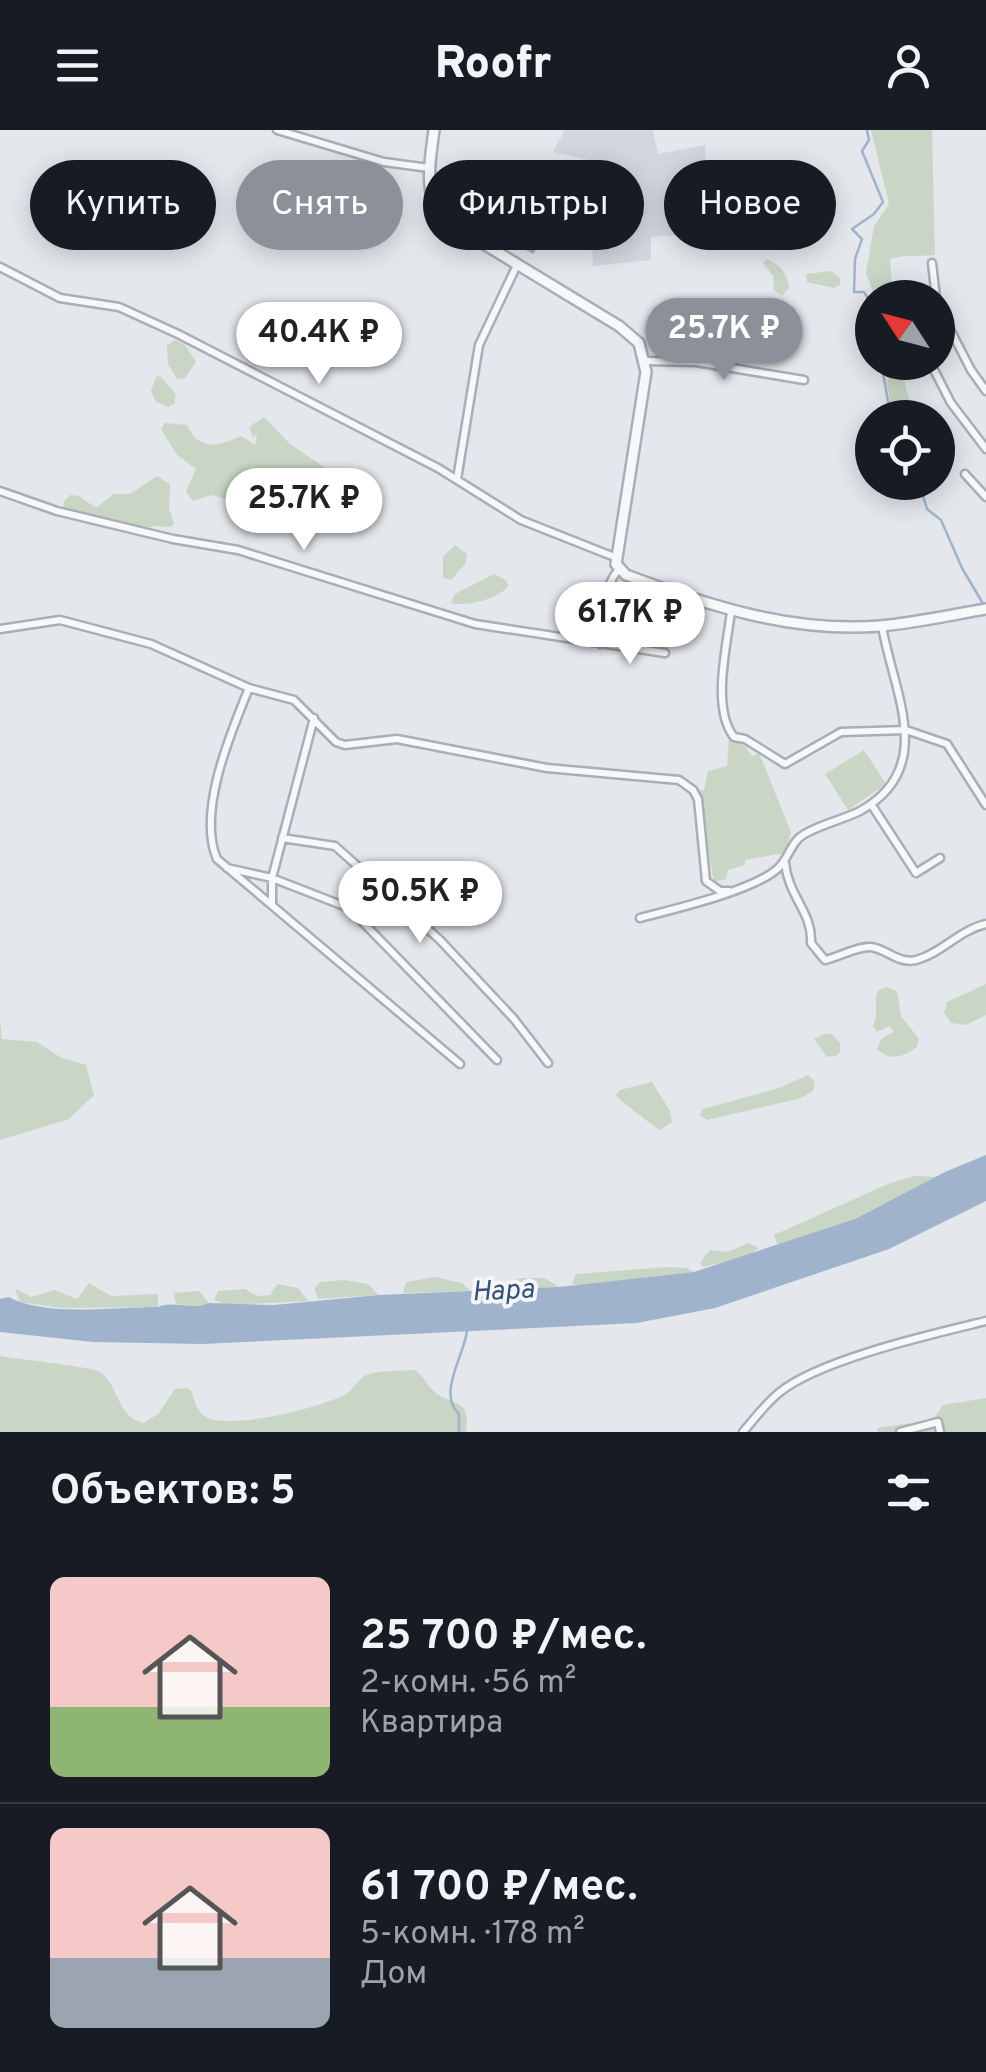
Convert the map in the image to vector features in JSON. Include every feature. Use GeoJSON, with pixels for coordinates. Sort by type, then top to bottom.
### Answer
{"type":"FeatureCollection","features":[{"type":"Feature","properties":{"kind":"street"},"geometry":{"type":"LineString","coordinates":[[276,130],[384,162],[423,167]]}},
{"type":"Feature","properties":{"kind":"street"},"geometry":{"type":"LineString","coordinates":[[430,160],[434,130]]}},
{"type":"Feature","properties":{"kind":"street"},"geometry":{"type":"LineString","coordinates":[[492,250],[620,326],[639,343],[646,362],[618,564],[604,598],[600,644]]}},
{"type":"Feature","properties":{"kind":"street"},"geometry":{"type":"LineString","coordinates":[[932,263],[934,280]]}},
{"type":"Feature","properties":{"kind":"street"},"geometry":{"type":"LineString","coordinates":[[457,479],[479,346],[517,265]]}},
{"type":"Feature","properties":{"kind":"street"},"geometry":{"type":"LineString","coordinates":[[0,266],[60,298],[119,308],[178,334],[457,479],[521,520],[618,564],[626,575],[731,611],[809,624],[882,626],[986,609]]}},
{"type":"Feature","properties":{"kind":"street"},"geometry":{"type":"LineString","coordinates":[[955,339],[986,391]]}},
{"type":"Feature","properties":{"kind":"street"},"geometry":{"type":"LineString","coordinates":[[646,362],[727,366],[804,380]]}},
{"type":"Feature","properties":{"kind":"street"},"geometry":{"type":"LineString","coordinates":[[939,380],[951,403],[986,449]]}},
{"type":"Feature","properties":{"kind":"street"},"geometry":{"type":"LineString","coordinates":[[966,474],[986,497]]}},
{"type":"Feature","properties":{"kind":"street"},"geometry":{"type":"LineString","coordinates":[[0,492],[57,511],[238,550],[475,624],[665,653]]}},
{"type":"Feature","properties":{"kind":"street"},"geometry":{"type":"LineString","coordinates":[[731,611],[721,677],[729,729],[734,737],[745,739],[785,764],[841,732],[906,730],[946,744],[986,804]]}},
{"type":"Feature","properties":{"kind":"street"},"geometry":{"type":"LineString","coordinates":[[0,629],[44,620],[75,622],[151,644],[249,688],[294,700],[336,742],[344,744],[396,739],[547,768],[679,780],[698,799],[706,882],[720,891],[729,891]]}},
{"type":"Feature","properties":{"kind":"street"},"geometry":{"type":"LineString","coordinates":[[640,918],[729,891],[775,872],[799,837],[871,804],[896,780],[906,730],[882,626]]}},
{"type":"Feature","properties":{"kind":"street"},"geometry":{"type":"LineString","coordinates":[[249,688],[232,730],[215,794],[209,840],[218,860],[460,1064]]}},
{"type":"Feature","properties":{"kind":"street"},"geometry":{"type":"LineString","coordinates":[[272,906],[272,878],[314,717]]}},
{"type":"Feature","properties":{"kind":"street"},"geometry":{"type":"LineString","coordinates":[[904,749],[923,738]]}},
{"type":"Feature","properties":{"kind":"street"},"geometry":{"type":"LineString","coordinates":[[871,804],[916,873],[940,858]]}},
{"type":"Feature","properties":{"kind":"street"},"geometry":{"type":"LineString","coordinates":[[282,838],[335,846],[440,940],[548,1063]]}},
{"type":"Feature","properties":{"kind":"street"},"geometry":{"type":"LineString","coordinates":[[785,862],[786,881],[810,923],[811,943],[825,960],[872,947],[904,961],[914,960],[986,924]]}},
{"type":"Feature","properties":{"kind":"street"},"geometry":{"type":"LineString","coordinates":[[226,867],[272,878],[349,908],[497,1060]]}},
{"type":"Feature","properties":{"kind":"street"},"geometry":{"type":"LineString","coordinates":[[743,1432],[781,1391],[807,1378],[886,1348],[986,1321]]}},
{"type":"Feature","properties":{"kind":"street"},"geometry":{"type":"LineString","coordinates":[[900,1432],[938,1422],[940,1432]]}},
{"type":"Feature","properties":{"kind":"shaded area"},"geometry":{"type":"Polygon","coordinates":[[[565,130],[653,130],[658,154],[705,145],[706,160],[664,160],[664,236],[651,237],[651,260],[593,266],[592,250],[644,250],[644,160],[589,160],[553,152],[565,130]]]}},
{"type":"Feature","properties":{"kind":"green space"},"geometry":{"type":"Polygon","coordinates":[[[871,130],[932,130],[935,255],[890,259],[892,280],[869,280],[866,273],[874,226],[889,204],[871,130]]]}},
{"type":"Feature","properties":{"kind":"green space"},"geometry":{"type":"Polygon","coordinates":[[[767,259],[787,278],[789,288],[782,296],[774,290],[773,276],[763,263],[767,259]]]}},
{"type":"Feature","properties":{"kind":"green space"},"geometry":{"type":"Polygon","coordinates":[[[831,271],[840,278],[840,285],[834,288],[807,282],[806,274],[831,271]]]}},
{"type":"Feature","properties":{"kind":"green space"},"geometry":{"type":"Polygon","coordinates":[[[175,340],[185,345],[196,362],[185,378],[177,379],[168,364],[167,345],[175,340]]]}},
{"type":"Feature","properties":{"kind":"green space"},"geometry":{"type":"Polygon","coordinates":[[[160,376],[176,394],[174,404],[168,407],[156,402],[151,391],[160,376]]]}},
{"type":"Feature","properties":{"kind":"green space"},"geometry":{"type":"Polygon","coordinates":[[[888,380],[904,380],[910,400],[890,400],[888,380]]]}},
{"type":"Feature","properties":{"kind":"green space"},"geometry":{"type":"Polygon","coordinates":[[[264,417],[290,444],[331,476],[328,488],[321,489],[310,479],[305,481],[290,515],[297,526],[294,532],[288,532],[280,521],[279,510],[288,486],[281,480],[271,482],[243,504],[211,495],[193,501],[186,492],[196,469],[177,455],[161,429],[165,423],[187,425],[203,443],[224,443],[241,436],[255,445],[257,433],[253,437],[249,427],[264,417]]]}},
{"type":"Feature","properties":{"kind":"green space"},"geometry":{"type":"Polygon","coordinates":[[[157,476],[170,484],[169,509],[174,523],[171,527],[144,529],[63,509],[70,495],[79,496],[96,508],[114,494],[130,494],[157,476]]]}},
{"type":"Feature","properties":{"kind":"green space"},"geometry":{"type":"Polygon","coordinates":[[[455,545],[467,554],[466,563],[451,580],[443,578],[443,557],[455,545]]]}},
{"type":"Feature","properties":{"kind":"green space"},"geometry":{"type":"Polygon","coordinates":[[[494,574],[507,581],[504,591],[482,601],[451,603],[455,594],[494,574]]]}},
{"type":"Feature","properties":{"kind":"green space"},"geometry":{"type":"Polygon","coordinates":[[[729,738],[746,747],[752,756],[759,753],[791,832],[785,853],[745,860],[745,865],[728,870],[726,879],[714,882],[698,791],[704,790],[708,771],[727,766],[729,738]]]}},
{"type":"Feature","properties":{"kind":"green space"},"geometry":{"type":"Polygon","coordinates":[[[864,750],[886,784],[848,810],[825,774],[864,750]]]}},
{"type":"Feature","properties":{"kind":"green space"},"geometry":{"type":"Polygon","coordinates":[[[986,984],[986,1015],[966,1025],[951,1023],[944,1013],[947,1002],[986,984]]]}},
{"type":"Feature","properties":{"kind":"green space"},"geometry":{"type":"Polygon","coordinates":[[[887,987],[897,991],[901,1016],[919,1039],[917,1047],[897,1057],[877,1049],[882,1038],[894,1032],[890,1026],[877,1032],[873,1026],[878,991],[887,987]]]}},
{"type":"Feature","properties":{"kind":"green space"},"geometry":{"type":"Polygon","coordinates":[[[0,1021],[2,1039],[37,1042],[60,1057],[86,1065],[94,1095],[69,1119],[0,1140],[0,1021]]]}},
{"type":"Feature","properties":{"kind":"green space"},"geometry":{"type":"Polygon","coordinates":[[[832,1034],[840,1043],[836,1056],[827,1057],[814,1039],[832,1034]]]}},
{"type":"Feature","properties":{"kind":"green space"},"geometry":{"type":"Polygon","coordinates":[[[808,1075],[815,1082],[813,1091],[801,1098],[707,1120],[700,1115],[703,1109],[779,1088],[808,1075]]]}},
{"type":"Feature","properties":{"kind":"green space"},"geometry":{"type":"Polygon","coordinates":[[[652,1082],[670,1111],[672,1122],[660,1130],[616,1095],[620,1090],[652,1082]]]}},
{"type":"Feature","properties":{"kind":"green space"},"geometry":{"type":"Polygon","coordinates":[[[914,1176],[936,1177],[855,1219],[778,1247],[774,1235],[914,1176]]]}},
{"type":"Feature","properties":{"kind":"green space"},"geometry":{"type":"Polygon","coordinates":[[[749,1243],[759,1248],[748,1256],[704,1267],[700,1263],[710,1250],[727,1252],[749,1243]]]}},
{"type":"Feature","properties":{"kind":"green space"},"geometry":{"type":"Polygon","coordinates":[[[667,1267],[694,1272],[572,1284],[576,1274],[667,1267]]]}},
{"type":"Feature","properties":{"kind":"green space"},"geometry":{"type":"Polygon","coordinates":[[[435,1277],[462,1283],[470,1291],[403,1293],[406,1282],[435,1277]]]}},
{"type":"Feature","properties":{"kind":"green space"},"geometry":{"type":"Polygon","coordinates":[[[545,1278],[559,1287],[496,1291],[501,1283],[545,1278]]]}},
{"type":"Feature","properties":{"kind":"green space"},"geometry":{"type":"Polygon","coordinates":[[[320,1282],[368,1284],[379,1295],[318,1299],[314,1288],[320,1282]]]}},
{"type":"Feature","properties":{"kind":"green space"},"geometry":{"type":"Polygon","coordinates":[[[89,1283],[111,1296],[158,1294],[158,1307],[61,1308],[20,1302],[15,1289],[31,1297],[54,1290],[77,1299],[89,1283]]]}},
{"type":"Feature","properties":{"kind":"green space"},"geometry":{"type":"Polygon","coordinates":[[[277,1284],[298,1288],[308,1301],[227,1305],[214,1300],[218,1291],[245,1289],[257,1296],[270,1295],[277,1284]]]}},
{"type":"Feature","properties":{"kind":"green space"},"geometry":{"type":"Polygon","coordinates":[[[199,1291],[209,1303],[200,1307],[176,1304],[174,1293],[199,1291]]]}},
{"type":"Feature","properties":{"kind":"green space"},"geometry":{"type":"Polygon","coordinates":[[[0,1356],[100,1372],[128,1414],[144,1423],[159,1413],[175,1389],[187,1388],[192,1392],[199,1410],[208,1418],[237,1421],[298,1411],[334,1400],[369,1374],[415,1370],[436,1394],[462,1407],[467,1416],[466,1432],[0,1432],[0,1356]]]}},
{"type":"Feature","properties":{"kind":"green space"},"geometry":{"type":"Polygon","coordinates":[[[986,1398],[986,1432],[878,1432],[877,1428],[933,1420],[943,1405],[986,1398]]]}},
{"type":"Feature","properties":{"kind":"water"},"geometry":{"type":"Polygon","coordinates":[[[986,1155],[986,1201],[889,1249],[715,1308],[637,1323],[202,1344],[93,1342],[0,1332],[0,1299],[9,1297],[61,1309],[209,1303],[274,1305],[379,1295],[559,1287],[694,1272],[855,1219],[986,1155]]]}},
{"type":"Feature","properties":{"kind":"waterway"},"geometry":{"type":"LineString","coordinates":[[855,292],[855,259],[862,239],[852,229],[874,214],[883,202],[862,151],[869,140],[867,130]]}},
{"type":"Feature","properties":{"kind":"waterway"},"geometry":{"type":"LineString","coordinates":[[884,380],[888,400]]}},
{"type":"Feature","properties":{"kind":"waterway"},"geometry":{"type":"LineString","coordinates":[[924,500],[927,509],[941,520],[985,607]]}},
{"type":"Feature","properties":{"kind":"waterway"},"geometry":{"type":"LineString","coordinates":[[459,1432],[459,1414],[453,1406],[451,1386],[467,1331]]}},
{"type":"Feature","properties":{"kind":"water label","name":"Нара"},"geometry":{"type":"Point","coordinates":[503,1289]}}]}
